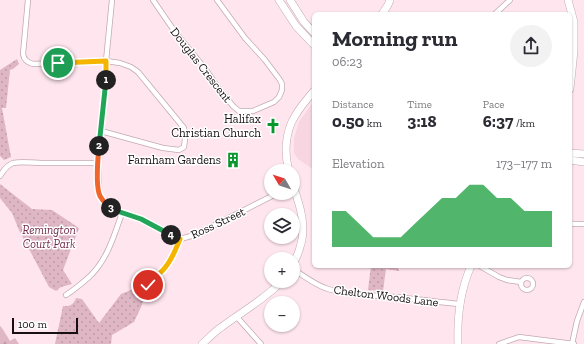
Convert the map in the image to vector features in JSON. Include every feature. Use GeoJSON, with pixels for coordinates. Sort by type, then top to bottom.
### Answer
{"type":"FeatureCollection","features":[{"type":"Feature","properties":{"kind":"street"},"geometry":{"type":"LineString","coordinates":[[28,0],[22,54],[27,62],[33,64],[106,61],[120,63],[131,67],[138,72],[184,128],[184,148],[179,150],[163,148],[101,131]]}},
{"type":"Feature","properties":{"kind":"street","name":"Ross Street"},"geometry":{"type":"LineString","coordinates":[[112,0],[106,61],[106,90],[98,163],[99,195],[106,204],[114,210],[141,219],[180,239],[195,235],[264,200]]}},
{"type":"Feature","properties":{"kind":"street","name":"Douglas Crescent"},"geometry":{"type":"LineString","coordinates":[[153,0],[175,32],[233,106],[239,111],[246,111],[274,102],[279,97],[282,90],[280,80],[265,60],[245,38],[217,0]]}},
{"type":"Feature","properties":{"kind":"street"},"geometry":{"type":"LineString","coordinates":[[279,0],[296,26],[312,43]]}},
{"type":"Feature","properties":{"kind":"street"},"geometry":{"type":"LineString","coordinates":[[290,0],[304,22],[312,31]]}},
{"type":"Feature","properties":{"kind":"street"},"geometry":{"type":"LineString","coordinates":[[383,12],[390,0]]}},
{"type":"Feature","properties":{"kind":"street"},"geometry":{"type":"LineString","coordinates":[[497,12],[510,0]]}},
{"type":"Feature","properties":{"kind":"street"},"geometry":{"type":"LineString","coordinates":[[568,0],[571,12]]}},
{"type":"Feature","properties":{"kind":"street"},"geometry":{"type":"LineString","coordinates":[[572,15],[574,22],[572,51]]}},
{"type":"Feature","properties":{"kind":"street"},"geometry":{"type":"LineString","coordinates":[[287,164],[286,145],[291,124],[295,115],[312,94]]}},
{"type":"Feature","properties":{"kind":"street"},"geometry":{"type":"LineString","coordinates":[[572,153],[584,154]]}},
{"type":"Feature","properties":{"kind":"street"},"geometry":{"type":"LineString","coordinates":[[572,160],[584,162]]}},
{"type":"Feature","properties":{"kind":"street"},"geometry":{"type":"LineString","coordinates":[[0,176],[8,165],[14,163],[98,163]]}},
{"type":"Feature","properties":{"kind":"street"},"geometry":{"type":"LineString","coordinates":[[298,200],[303,228],[298,252]]}},
{"type":"Feature","properties":{"kind":"street"},"geometry":{"type":"LineString","coordinates":[[66,295],[89,277],[98,267],[107,252],[122,213]]}},
{"type":"Feature","properties":{"kind":"street"},"geometry":{"type":"LineString","coordinates":[[572,224],[584,224]]}},
{"type":"Feature","properties":{"kind":"street"},"geometry":{"type":"LineString","coordinates":[[157,275],[174,254],[180,239]]}},
{"type":"Feature","properties":{"kind":"street"},"geometry":{"type":"LineString","coordinates":[[458,344],[460,304],[470,268]]}},
{"type":"Feature","properties":{"kind":"street"},"geometry":{"type":"LineString","coordinates":[[484,268],[503,278],[521,282]]}},
{"type":"Feature","properties":{"kind":"street","name":"Chelton Woods Lane"},"geometry":{"type":"LineString","coordinates":[[300,274],[326,288],[344,293],[460,304]]}},
{"type":"Feature","properties":{"kind":"street"},"geometry":{"type":"LineString","coordinates":[[202,344],[223,326],[274,288]]}},
{"type":"Feature","properties":{"kind":"street"},"geometry":{"type":"LineString","coordinates":[[499,344],[519,337],[573,344],[577,321],[584,302]]}},
{"type":"Feature","properties":{"kind":"street"},"geometry":{"type":"LineString","coordinates":[[236,316],[261,344]]}},
{"type":"Feature","properties":{"kind":"shaded area"},"geometry":{"type":"Polygon","coordinates":[[[312,104],[312,169],[298,159],[294,153],[294,138],[299,122],[312,104]]]}},
{"type":"Feature","properties":{"kind":"green space"},"geometry":{"type":"Polygon","coordinates":[[[17,59],[19,64],[10,70],[6,108],[2,108],[11,157],[4,160],[0,156],[0,70],[17,59]]]}},
{"type":"Feature","properties":{"kind":"green space","name":"Remington Court Park"},"geometry":{"type":"Polygon","coordinates":[[[0,184],[32,209],[52,210],[79,228],[63,270],[72,284],[61,287],[56,291],[49,287],[19,230],[12,213],[0,198],[0,184]]]}},
{"type":"Feature","properties":{"kind":"green space"},"geometry":{"type":"Polygon","coordinates":[[[371,268],[398,268],[399,271],[386,269],[383,291],[368,290],[371,268]]]}},
{"type":"Feature","properties":{"kind":"green space"},"geometry":{"type":"Polygon","coordinates":[[[140,284],[144,292],[142,305],[134,322],[112,335],[111,344],[55,344],[63,306],[71,305],[76,298],[82,299],[99,323],[121,294],[136,288],[140,284]]]}},
{"type":"Feature","properties":{"kind":"green space"},"geometry":{"type":"Polygon","coordinates":[[[0,326],[10,341],[15,338],[19,344],[0,344],[0,326]]]}},
{"type":"Feature","properties":{"kind":"place","name":"Halifax Christian Church"},"geometry":{"type":"Point","coordinates":[273,126]}},
{"type":"Feature","properties":{"kind":"place","name":"Farnham Gardens"},"geometry":{"type":"Point","coordinates":[233,160]}},
{"type":"Feature","properties":{"kind":"route"},"geometry":{"type":"LineString","coordinates":[[58,63],[106,61],[106,90],[98,163],[99,195],[106,204],[114,210],[141,219],[180,239],[174,254],[160,273],[149,278],[147,282],[148,285]]}}]}
